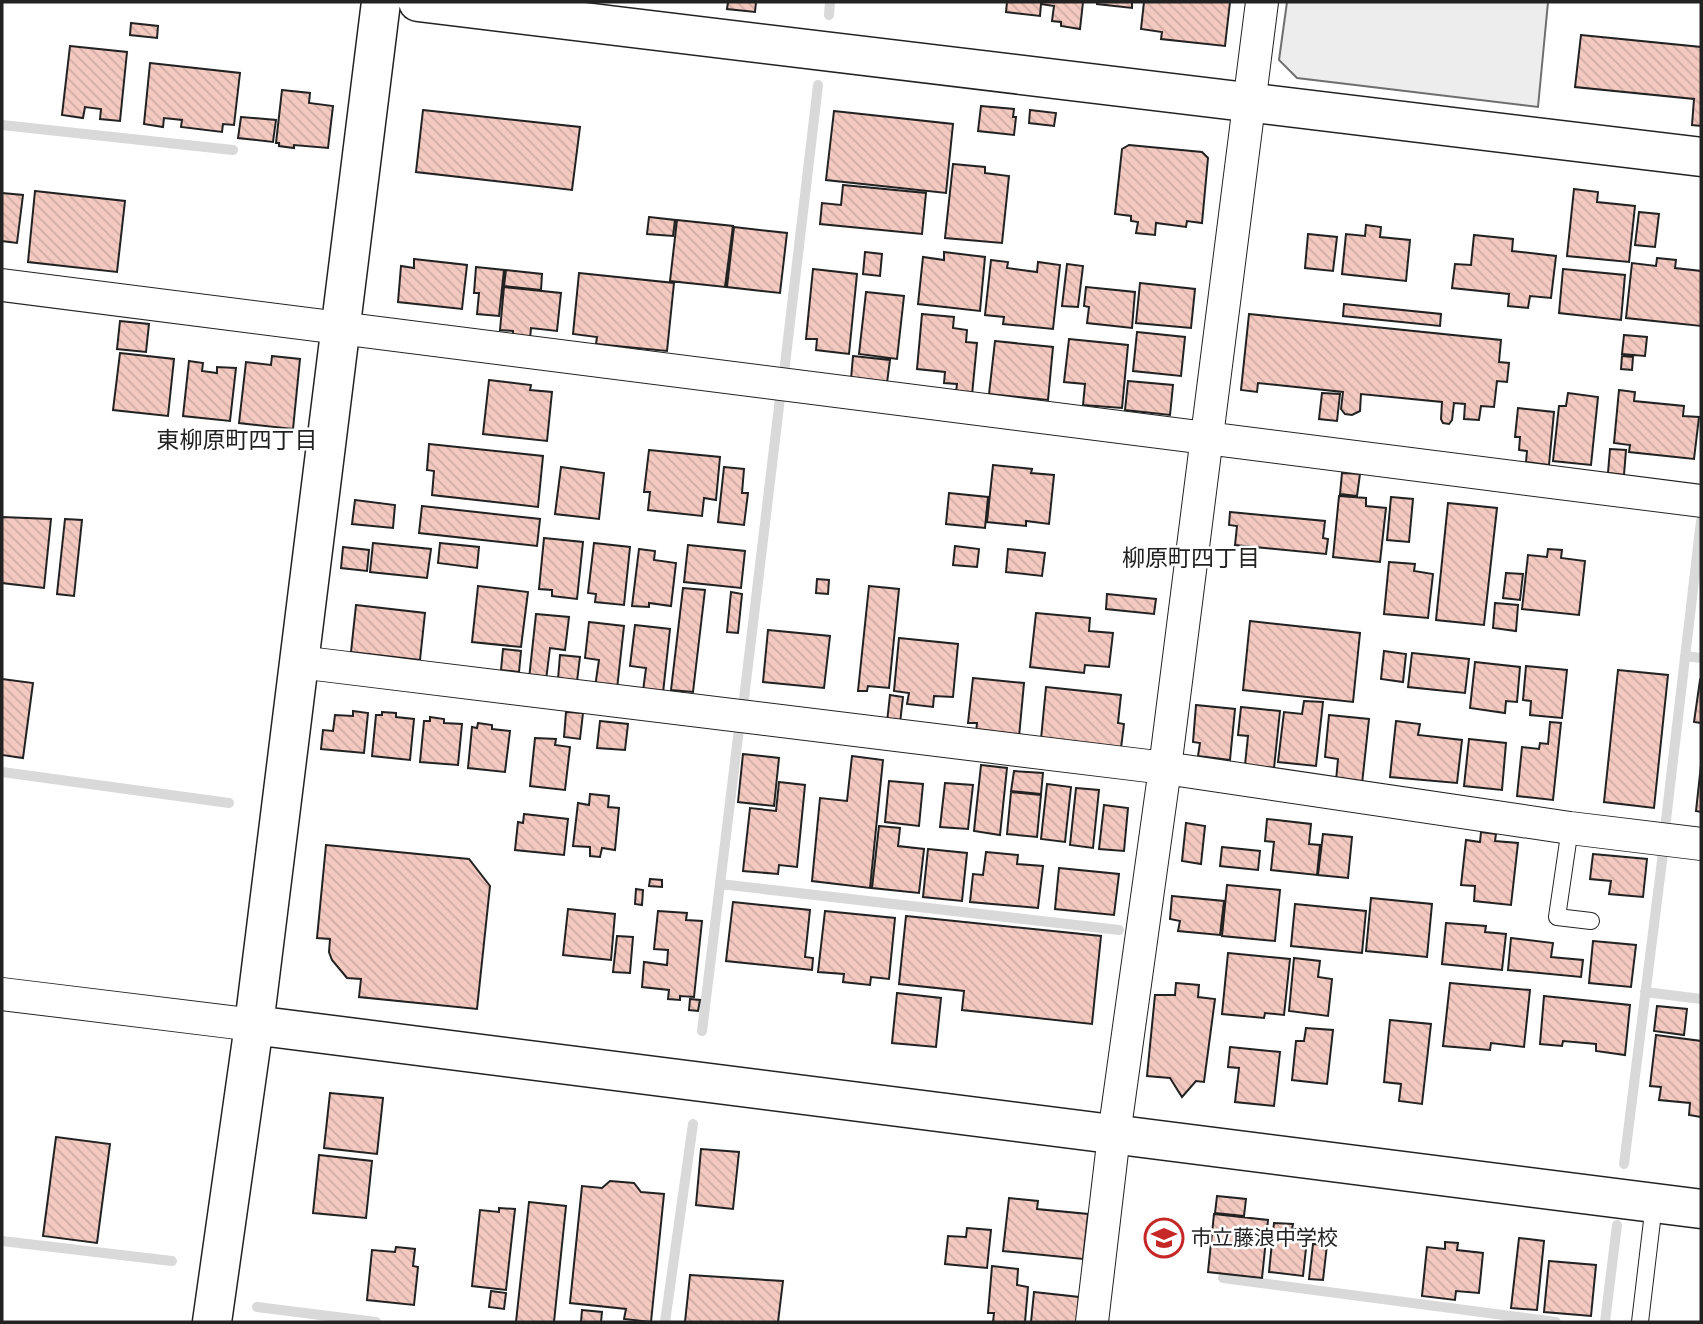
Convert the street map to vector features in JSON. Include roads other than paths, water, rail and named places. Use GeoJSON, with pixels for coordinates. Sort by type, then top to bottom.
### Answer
{"type":"FeatureCollection","features":[{"type":"Feature","properties":{"kind":"street"},"geometry":{"type":"LineString","coordinates":[[212,1322],[254,1025],[382,2]]}},
{"type":"Feature","properties":{"kind":"street"},"geometry":{"type":"LineString","coordinates":[[418,2],[1701,158]]}},
{"type":"Feature","properties":{"kind":"street"},"geometry":{"type":"LineString","coordinates":[[1092,1322],[1262,2]]}},
{"type":"Feature","properties":{"kind":"street"},"geometry":{"type":"LineString","coordinates":[[2,285],[1701,500]]}},
{"type":"Feature","properties":{"kind":"street"},"geometry":{"type":"LineString","coordinates":[[299,662],[1165,768],[1570,828],[1701,844]]}},
{"type":"Feature","properties":{"kind":"street"},"geometry":{"type":"LineString","coordinates":[[2,994],[1701,1209]]}},
{"type":"Feature","properties":{"kind":"lane"},"geometry":{"type":"LineString","coordinates":[[1570,828],[1557,917],[1591,921]]}},
{"type":"Feature","properties":{"kind":"lane"},"geometry":{"type":"LineString","coordinates":[[1640,1322],[1654,1204]]}},
{"type":"Feature","properties":{"kind":"waterway"},"geometry":{"type":"LineString","coordinates":[[829,15],[830,2]]}},
{"type":"Feature","properties":{"kind":"waterway"},"geometry":{"type":"LineString","coordinates":[[784,373],[818,85]]}},
{"type":"Feature","properties":{"kind":"waterway"},"geometry":{"type":"LineString","coordinates":[[2,125],[233,150]]}},
{"type":"Feature","properties":{"kind":"waterway"},"geometry":{"type":"LineString","coordinates":[[743,707],[780,398]]}},
{"type":"Feature","properties":{"kind":"waterway"},"geometry":{"type":"LineString","coordinates":[[1666,820],[1701,521]]}},
{"type":"Feature","properties":{"kind":"waterway"},"geometry":{"type":"LineString","coordinates":[[1685,656],[1701,658]]}},
{"type":"Feature","properties":{"kind":"waterway"},"geometry":{"type":"LineString","coordinates":[[702,1031],[739,729]]}},
{"type":"Feature","properties":{"kind":"waterway"},"geometry":{"type":"LineString","coordinates":[[2,772],[229,803]]}},
{"type":"Feature","properties":{"kind":"waterway"},"geometry":{"type":"LineString","coordinates":[[1624,1164],[1663,853]]}},
{"type":"Feature","properties":{"kind":"waterway"},"geometry":{"type":"LineString","coordinates":[[720,884],[1119,930]]}},
{"type":"Feature","properties":{"kind":"waterway"},"geometry":{"type":"LineString","coordinates":[[1645,992],[1701,999]]}},
{"type":"Feature","properties":{"kind":"waterway"},"geometry":{"type":"LineString","coordinates":[[665,1322],[693,1124]]}},
{"type":"Feature","properties":{"kind":"waterway"},"geometry":{"type":"LineString","coordinates":[[1605,1322],[1617,1225]]}},
{"type":"Feature","properties":{"kind":"waterway"},"geometry":{"type":"LineString","coordinates":[[2,1241],[172,1261]]}},
{"type":"Feature","properties":{"kind":"waterway"},"geometry":{"type":"LineString","coordinates":[[1223,1278],[1556,1322]]}},
{"type":"Feature","properties":{"kind":"waterway"},"geometry":{"type":"LineString","coordinates":[[257,1307],[376,1322]]}},
{"type":"Feature","properties":{"kind":"place","name":"市立藤浪中学校"},"geometry":{"type":"Point","coordinates":[1164,1238]}},
{"type":"Feature","properties":{"kind":"district","name":"東柳原町四丁目"},"geometry":{"type":"Point","coordinates":[237,440]}},
{"type":"Feature","properties":{"kind":"district","name":"柳原町四丁目"},"geometry":{"type":"Point","coordinates":[1191,558]}}]}
